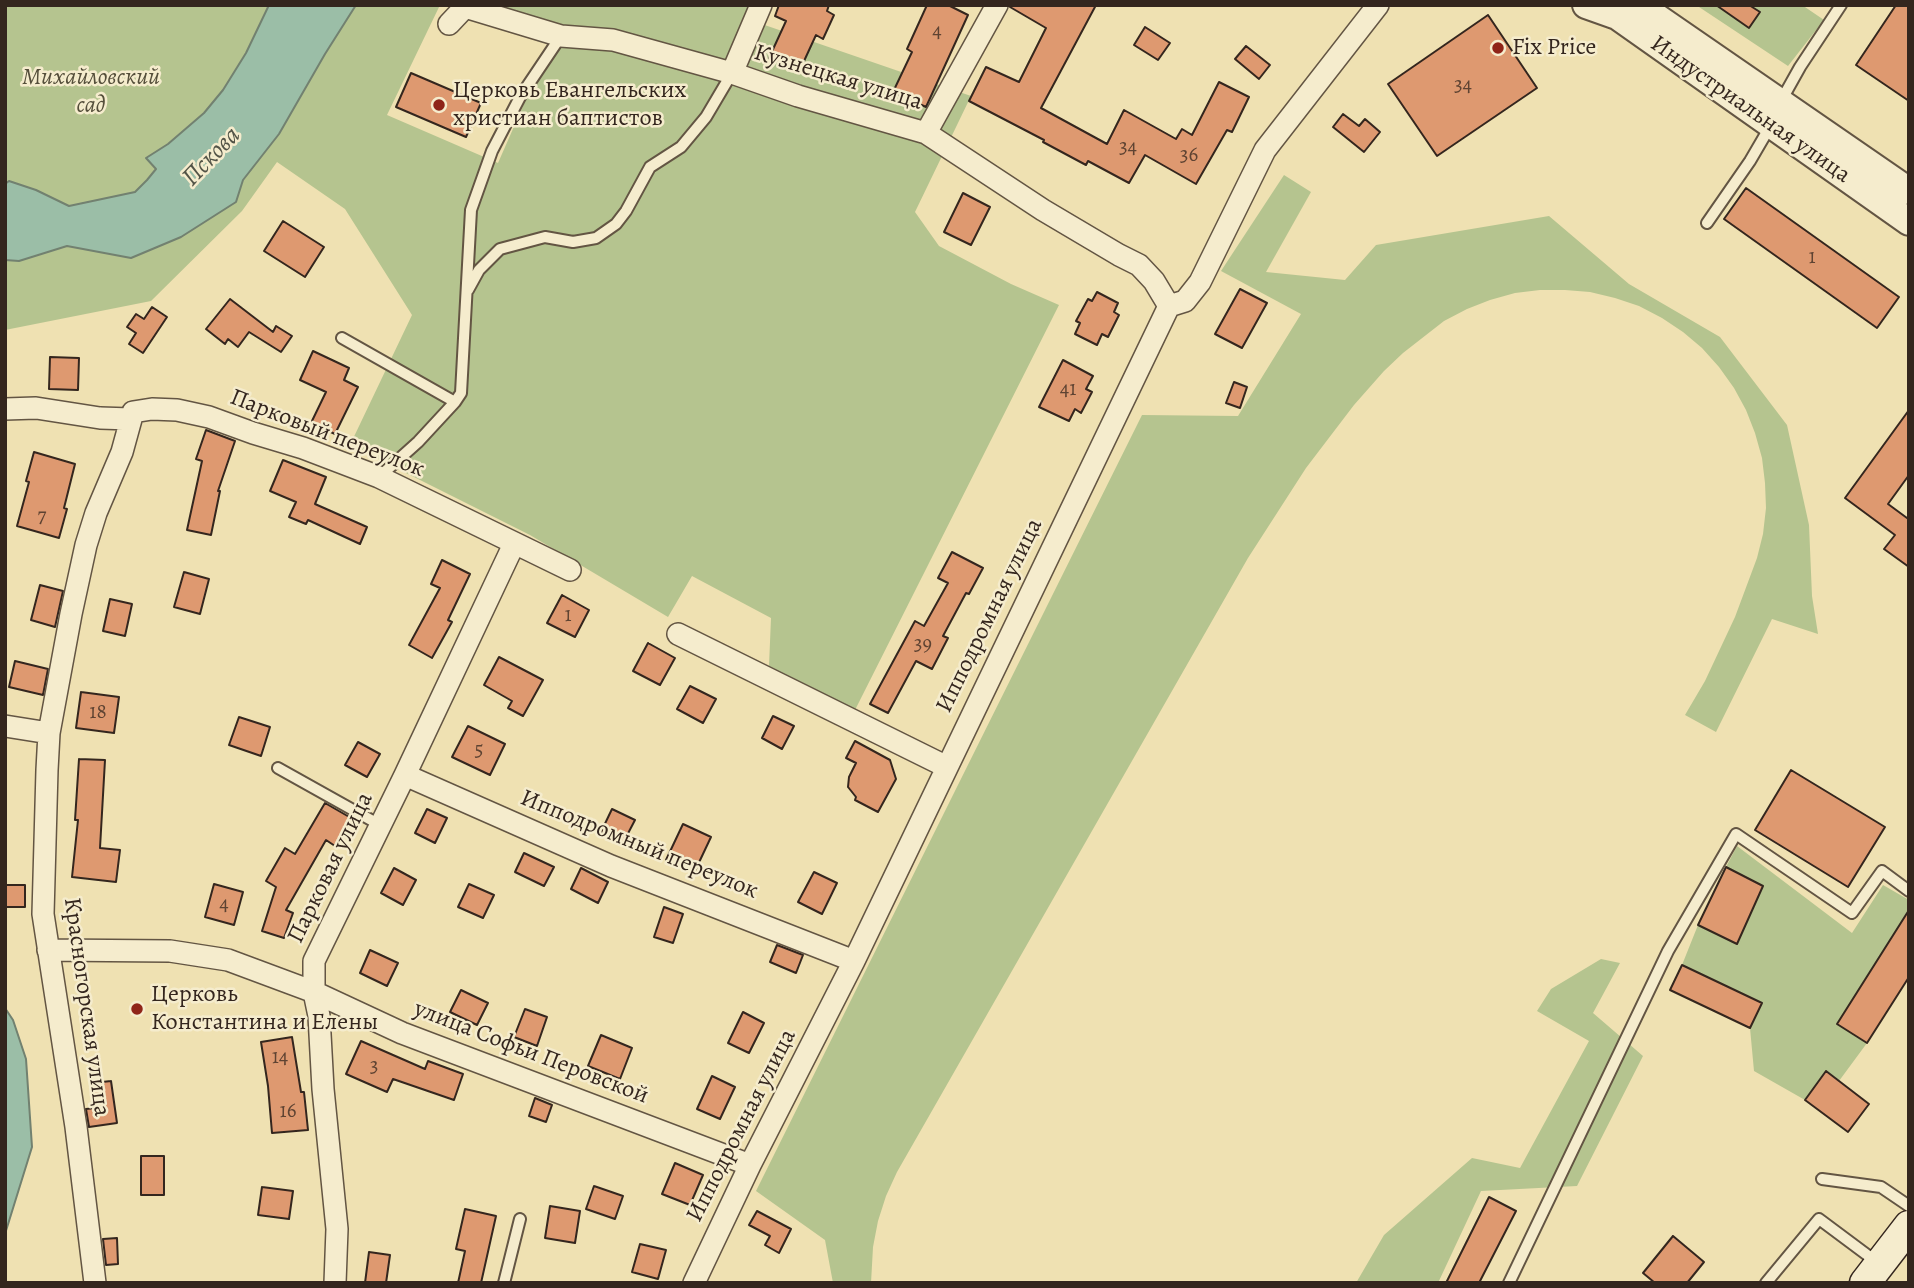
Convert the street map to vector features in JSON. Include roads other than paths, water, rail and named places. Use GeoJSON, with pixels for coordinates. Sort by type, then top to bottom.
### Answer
{"type":"FeatureCollection","features":[{"type":"Feature","properties":{"kind":"main road"},"geometry":{"type":"LineString","coordinates":[[1873,1274],[1909,1226]]}},
{"type":"Feature","properties":{"kind":"street"},"geometry":{"type":"LineString","coordinates":[[732,73],[761,5]]}},
{"type":"Feature","properties":{"kind":"street"},"geometry":{"type":"LineString","coordinates":[[926,133],[997,5]]}},
{"type":"Feature","properties":{"kind":"street","name":"Ипподромная улица"},"geometry":{"type":"LineString","coordinates":[[694,1283],[750,1165],[854,961],[1169,306],[1185,301],[1200,282],[1265,149],[1378,5]]}},
{"type":"Feature","properties":{"kind":"street","name":"Индустриальная улица"},"geometry":{"type":"LineString","coordinates":[[1587,5],[1617,16],[1909,191]]}},
{"type":"Feature","properties":{"kind":"street","name":"Индустриальная улица"},"geometry":{"type":"LineString","coordinates":[[1639,5],[1909,222]]}},
{"type":"Feature","properties":{"kind":"street","name":"Кузнецкая улица"},"geometry":{"type":"LineString","coordinates":[[449,24],[465,7],[561,36],[612,40],[732,73],[798,96],[926,133],[1043,210],[1139,265],[1154,281],[1169,306]]}},
{"type":"Feature","properties":{"kind":"street","name":"Парковый переулок"},"geometry":{"type":"LineString","coordinates":[[5,409],[36,408],[100,418],[132,416],[152,408],[209,417],[379,477],[570,570]]}},
{"type":"Feature","properties":{"kind":"street","name":"Красногорская улица"},"geometry":{"type":"LineString","coordinates":[[95,1283],[76,1127],[43,914],[49,733],[86,545],[96,513],[122,453],[132,416]]}},
{"type":"Feature","properties":{"kind":"street","name":"Парковая улица"},"geometry":{"type":"LineString","coordinates":[[335,1283],[337,1228],[323,1089],[319,1016],[314,992],[314,961],[514,544]]}},
{"type":"Feature","properties":{"kind":"street"},"geometry":{"type":"LineString","coordinates":[[678,634],[947,767]]}},
{"type":"Feature","properties":{"kind":"street"},"geometry":{"type":"LineString","coordinates":[[5,726],[49,733]]}},
{"type":"Feature","properties":{"kind":"street","name":"Ипподромный переулок"},"geometry":{"type":"LineString","coordinates":[[405,775],[611,866],[854,961]]}},
{"type":"Feature","properties":{"kind":"street","name":"улица Софьи Перовской"},"geometry":{"type":"LineString","coordinates":[[48,950],[170,951],[228,960],[314,992],[402,1032],[750,1165]]}},
{"type":"Feature","properties":{"kind":"lane"},"geometry":{"type":"LineString","coordinates":[[1707,223],[1750,160],[1800,67],[1841,5]]}},
{"type":"Feature","properties":{"kind":"lane"},"geometry":{"type":"LineString","coordinates":[[379,477],[418,442],[461,393],[471,210],[492,151],[520,97],[561,36]]}},
{"type":"Feature","properties":{"kind":"lane"},"geometry":{"type":"LineString","coordinates":[[466,292],[479,270],[500,249],[545,237],[573,242],[596,239],[616,224],[650,167],[681,146],[706,117],[732,73]]}},
{"type":"Feature","properties":{"kind":"lane"},"geometry":{"type":"LineString","coordinates":[[342,338],[455,402]]}},
{"type":"Feature","properties":{"kind":"lane"},"geometry":{"type":"LineString","coordinates":[[278,768],[380,825]]}},
{"type":"Feature","properties":{"kind":"lane"},"geometry":{"type":"LineString","coordinates":[[1509,1283],[1668,951],[1736,834],[1852,913],[1881,871],[1909,891]]}},
{"type":"Feature","properties":{"kind":"lane"},"geometry":{"type":"LineString","coordinates":[[1822,1179],[1881,1187],[1909,1206]]}},
{"type":"Feature","properties":{"kind":"lane"},"geometry":{"type":"LineString","coordinates":[[504,1283],[520,1219]]}},
{"type":"Feature","properties":{"kind":"lane"},"geometry":{"type":"LineString","coordinates":[[1766,1283],[1819,1219],[1873,1274]]}},
{"type":"Feature","properties":{"kind":"water","name":"Пскова"},"geometry":{"type":"Polygon","coordinates":[[[269,5],[356,5],[279,134],[243,180],[236,202],[181,237],[131,258],[67,246],[19,261],[5,260],[5,184],[9,181],[36,190],[69,206],[135,192],[156,169],[146,158],[168,144],[204,113],[223,90],[246,53],[269,5]]]}},
{"type":"Feature","properties":{"kind":"water"},"geometry":{"type":"Polygon","coordinates":[[[5,1008],[13,1020],[26,1059],[32,1147],[5,1234],[5,1008]]]}},
{"type":"Feature","properties":{"kind":"place","name":"Fix Price"},"geometry":{"type":"Point","coordinates":[1498,48]}},
{"type":"Feature","properties":{"kind":"place","name":"Церковь Евангельских христиан баптистов"},"geometry":{"type":"Point","coordinates":[439,105]}},
{"type":"Feature","properties":{"kind":"place","name":"Церковь Константина и Елены"},"geometry":{"type":"Point","coordinates":[137,1009]}},
{"type":"Feature","properties":{"kind":"park label","name":"Михайловский сад"},"geometry":{"type":"Point","coordinates":[91,92]}}]}
